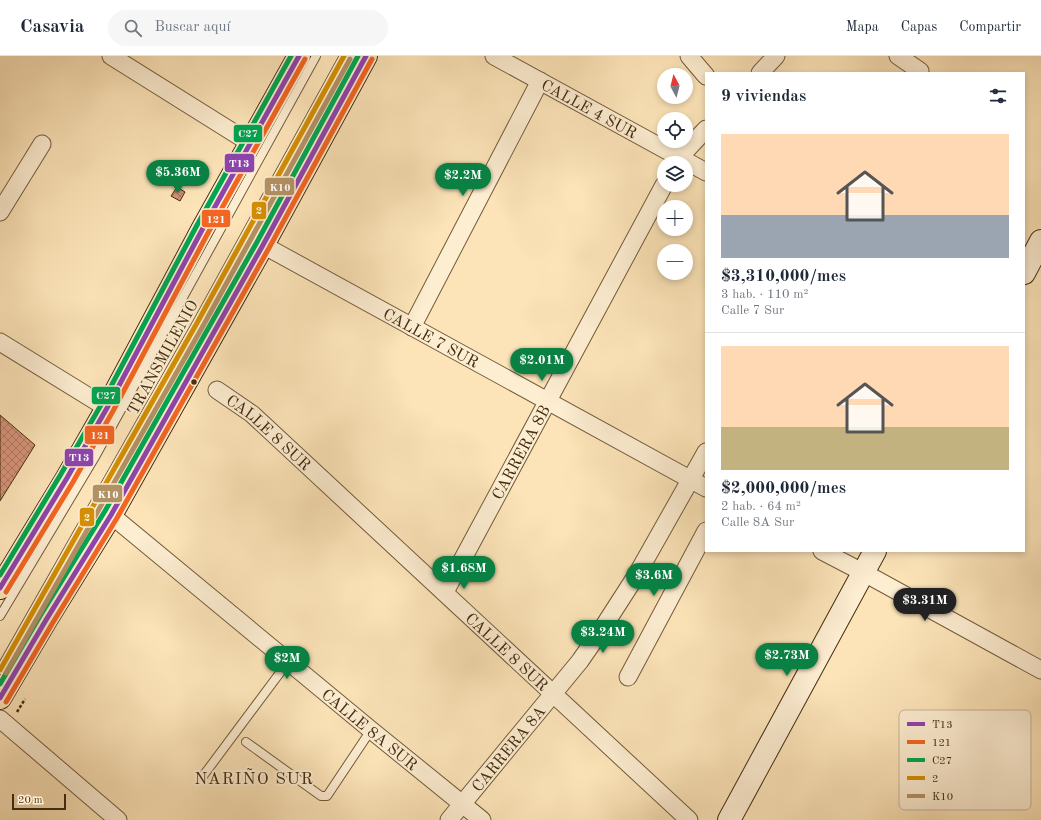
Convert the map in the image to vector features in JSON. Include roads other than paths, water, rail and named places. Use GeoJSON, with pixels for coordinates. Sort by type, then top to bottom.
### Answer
{"type":"FeatureCollection","features":[{"type":"Feature","properties":{"kind":"main road"},"geometry":{"type":"LineString","coordinates":[[0,588],[67,478],[107,408],[202,230],[299,56]]}},
{"type":"Feature","properties":{"kind":"main road"},"geometry":{"type":"LineString","coordinates":[[0,698],[111,515],[366,56]]}},
{"type":"Feature","properties":{"kind":"main road"},"geometry":{"type":"LineString","coordinates":[[1025,271],[1041,241]]}},
{"type":"Feature","properties":{"kind":"main road"},"geometry":{"type":"LineString","coordinates":[[729,820],[874,552]]}},
{"type":"Feature","properties":{"kind":"street"},"geometry":{"type":"LineString","coordinates":[[111,56],[250,143]]}},
{"type":"Feature","properties":{"kind":"street","name":"CALLE 4 SUR"},"geometry":{"type":"LineString","coordinates":[[494,56],[671,156]]}},
{"type":"Feature","properties":{"kind":"street"},"geometry":{"type":"LineString","coordinates":[[689,56],[705,75]]}},
{"type":"Feature","properties":{"kind":"street"},"geometry":{"type":"LineString","coordinates":[[761,72],[776,56]]}},
{"type":"Feature","properties":{"kind":"street"},"geometry":{"type":"LineString","coordinates":[[898,56],[919,72]]}},
{"type":"Feature","properties":{"kind":"street"},"geometry":{"type":"LineString","coordinates":[[412,327],[540,81]]}},
{"type":"Feature","properties":{"kind":"street"},"geometry":{"type":"LineString","coordinates":[[682,156],[705,130]]}},
{"type":"Feature","properties":{"kind":"street"},"geometry":{"type":"LineString","coordinates":[[0,212],[5,194],[42,144]]}},
{"type":"Feature","properties":{"kind":"street","name":"CALLE 4 SUR"},"geometry":{"type":"LineString","coordinates":[[693,166],[705,172]]}},
{"type":"Feature","properties":{"kind":"street","name":"CARRERA 8B"},"geometry":{"type":"LineString","coordinates":[[445,592],[660,192]]}},
{"type":"Feature","properties":{"kind":"street","name":"CALLE 7 SUR"},"geometry":{"type":"LineString","coordinates":[[262,245],[705,487]]}},
{"type":"Feature","properties":{"kind":"street"},"geometry":{"type":"LineString","coordinates":[[0,342],[107,408]]}},
{"type":"Feature","properties":{"kind":"street","name":"CALLE 8 SUR"},"geometry":{"type":"LineString","coordinates":[[216,390],[252,414],[689,820]]}},
{"type":"Feature","properties":{"kind":"street","name":"CARRERA 8A"},"geometry":{"type":"LineString","coordinates":[[449,820],[580,661],[636,576],[705,454]]}},
{"type":"Feature","properties":{"kind":"street","name":"CALLE 8A SUR"},"geometry":{"type":"LineString","coordinates":[[111,515],[482,820]]}},
{"type":"Feature","properties":{"kind":"street"},"geometry":{"type":"LineString","coordinates":[[628,677],[705,532]]}},
{"type":"Feature","properties":{"kind":"street"},"geometry":{"type":"LineString","coordinates":[[824,552],[1041,670]]}},
{"type":"Feature","properties":{"kind":"street"},"geometry":{"type":"LineString","coordinates":[[0,719],[118,820]]}},
{"type":"Feature","properties":{"kind":"lane","name":"TRANSMILENIO"},"geometry":{"type":"LineString","coordinates":[[0,616],[95,458],[316,56]]}},
{"type":"Feature","properties":{"kind":"lane","name":"TRANSMILENIO"},"geometry":{"type":"LineString","coordinates":[[0,670],[190,336],[344,56]]}},
{"type":"Feature","properties":{"kind":"lane"},"geometry":{"type":"LineString","coordinates":[[203,776],[288,662]]}},
{"type":"Feature","properties":{"kind":"lane"},"geometry":{"type":"LineString","coordinates":[[246,742],[321,796],[327,796],[371,730]]}},
{"type":"Feature","properties":{"kind":"district","name":"NARIÑO SUR"},"geometry":{"type":"Point","coordinates":[254,778]}}]}
